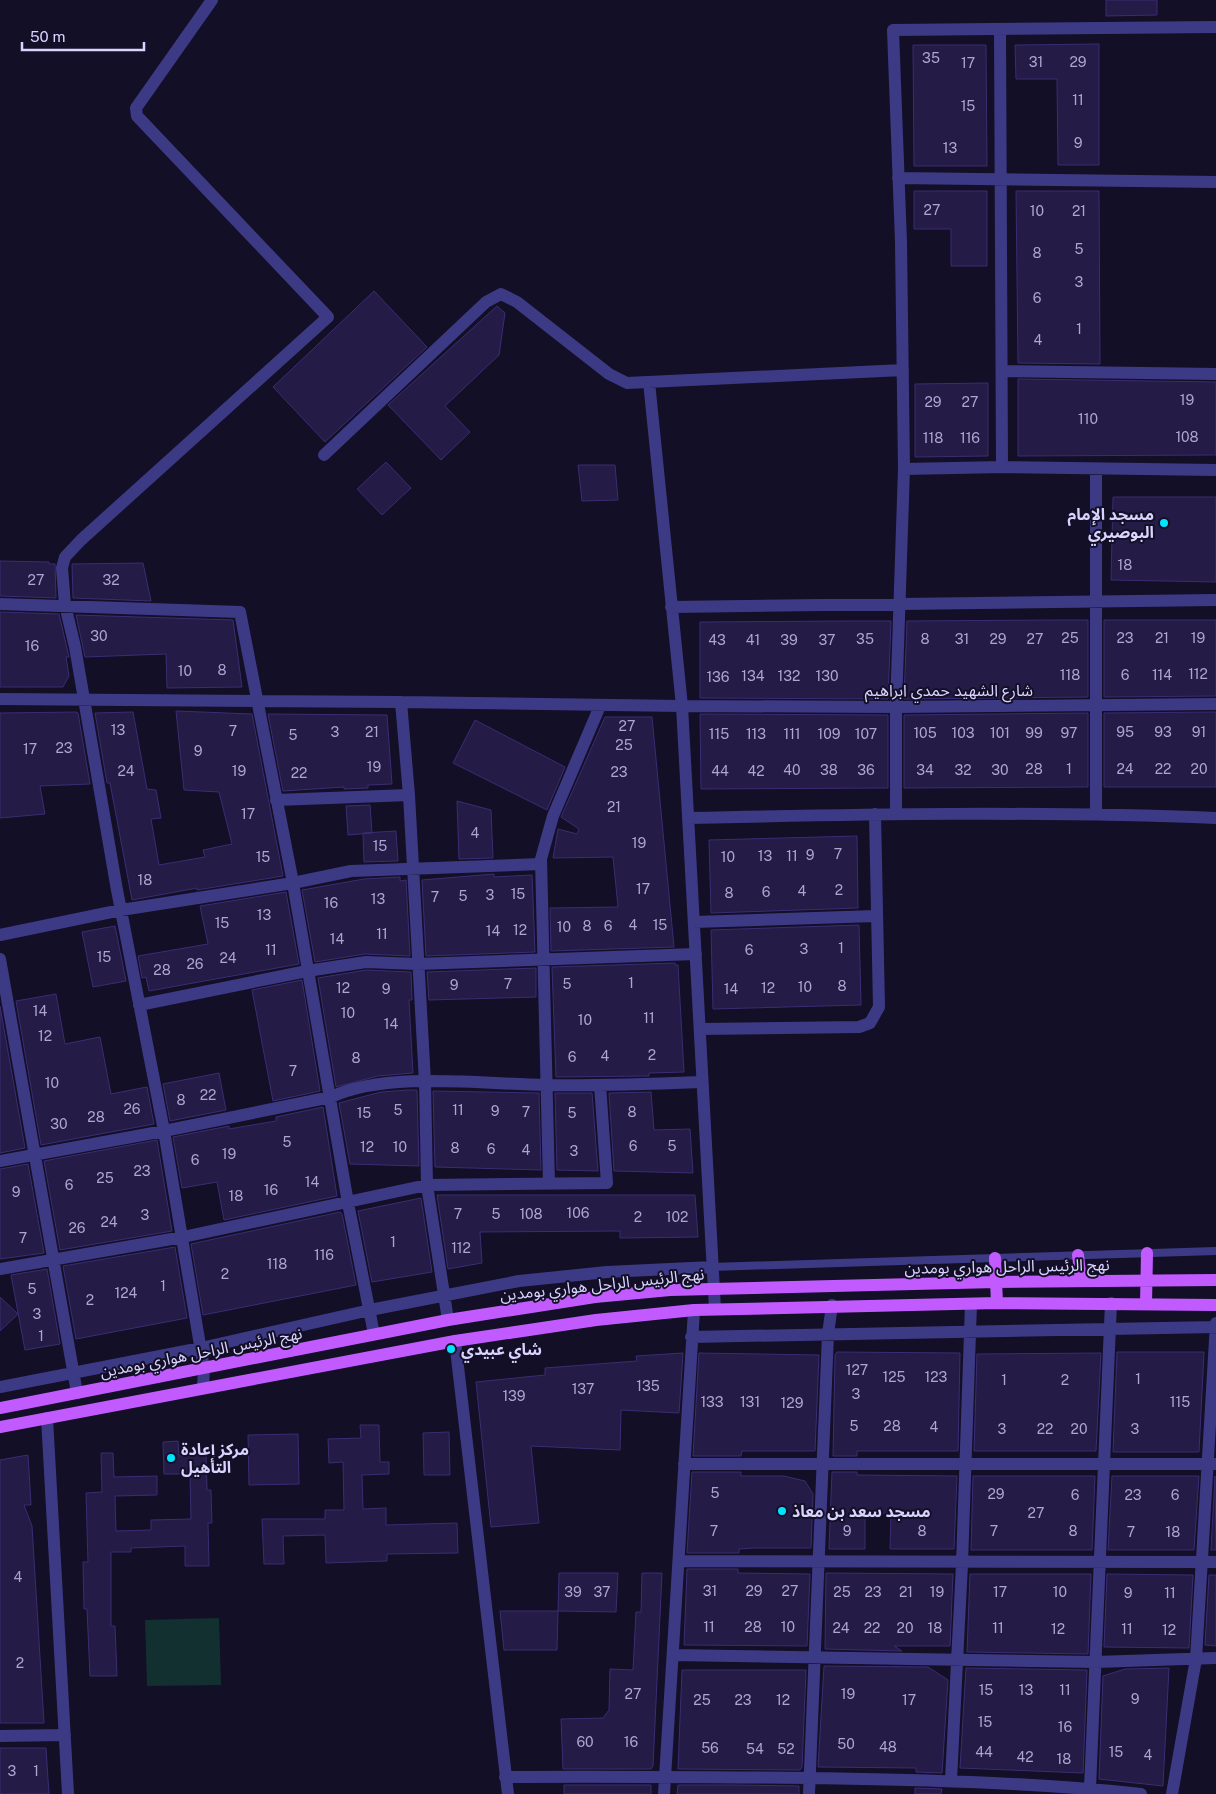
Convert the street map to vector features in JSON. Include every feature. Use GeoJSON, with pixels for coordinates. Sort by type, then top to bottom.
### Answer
{"type":"FeatureCollection","features":[{"type":"Feature","properties":{"kind":"main road"},"geometry":{"type":"LineString","coordinates":[[1146,1304],[1147,1253]]}},
{"type":"Feature","properties":{"kind":"main road"},"geometry":{"type":"LineString","coordinates":[[1078,1255],[1081,1282]]}},
{"type":"Feature","properties":{"kind":"main road"},"geometry":{"type":"LineString","coordinates":[[996,1258],[997,1304]]}},
{"type":"Feature","properties":{"kind":"main road","name":"نهج الرئيس الراحل هواري بومدين"},"geometry":{"type":"LineString","coordinates":[[0,1408],[448,1320],[595,1297],[713,1287],[1216,1280]]}},
{"type":"Feature","properties":{"kind":"main road"},"geometry":{"type":"LineString","coordinates":[[0,1427],[455,1341],[596,1320],[694,1310],[971,1304],[1110,1303],[1216,1305]]}},
{"type":"Feature","properties":{"kind":"street"},"geometry":{"type":"LineString","coordinates":[[203,1388],[204,1369],[183,1237],[65,605],[62,568],[65,557],[328,317],[137,116],[136,108],[138,103],[212,0]]}},
{"type":"Feature","properties":{"kind":"street"},"geometry":{"type":"LineString","coordinates":[[896,813],[896,707],[904,469],[893,30],[1216,27]]}},
{"type":"Feature","properties":{"kind":"street"},"geometry":{"type":"LineString","coordinates":[[1000,29],[1002,467]]}},
{"type":"Feature","properties":{"kind":"street"},"geometry":{"type":"LineString","coordinates":[[898,178],[1216,182]]}},
{"type":"Feature","properties":{"kind":"street"},"geometry":{"type":"LineString","coordinates":[[324,456],[486,302],[501,294],[517,302],[609,374],[627,383],[903,370]]}},
{"type":"Feature","properties":{"kind":"street"},"geometry":{"type":"LineString","coordinates":[[1003,371],[1216,374]]}},
{"type":"Feature","properties":{"kind":"street"},"geometry":{"type":"LineString","coordinates":[[649,382],[682,706],[700,1029],[701,1082],[712,1229],[715,1309]]}},
{"type":"Feature","properties":{"kind":"street"},"geometry":{"type":"LineString","coordinates":[[904,469],[1002,467],[1096,470],[1216,470]]}},
{"type":"Feature","properties":{"kind":"street"},"geometry":{"type":"LineString","coordinates":[[1096,470],[1096,813]]}},
{"type":"Feature","properties":{"kind":"street"},"geometry":{"type":"LineString","coordinates":[[672,607],[1216,600]]}},
{"type":"Feature","properties":{"kind":"street"},"geometry":{"type":"LineString","coordinates":[[0,604],[240,612],[246,636],[256,702],[293,883],[348,1203],[374,1334]]}},
{"type":"Feature","properties":{"kind":"street","name":"شارع الشهيد حمدي ابراهيم"},"geometry":{"type":"LineString","coordinates":[[0,699],[401,702],[600,706],[896,707],[1216,704]]}},
{"type":"Feature","properties":{"kind":"street"},"geometry":{"type":"LineString","coordinates":[[401,702],[409,795],[417,964],[426,1082],[427,1185],[448,1320]]}},
{"type":"Feature","properties":{"kind":"street"},"geometry":{"type":"LineString","coordinates":[[549,1184],[541,864],[553,816],[600,706]]}},
{"type":"Feature","properties":{"kind":"street"},"geometry":{"type":"LineString","coordinates":[[276,800],[409,795]]}},
{"type":"Feature","properties":{"kind":"street"},"geometry":{"type":"LineString","coordinates":[[688,818],[896,813],[1096,813],[1216,818]]}},
{"type":"Feature","properties":{"kind":"street"},"geometry":{"type":"LineString","coordinates":[[700,1029],[859,1027],[870,1023],[879,1007],[875,814]]}},
{"type":"Feature","properties":{"kind":"street"},"geometry":{"type":"LineString","coordinates":[[0,935],[121,910],[293,883],[351,871],[541,864]]}},
{"type":"Feature","properties":{"kind":"street"},"geometry":{"type":"LineString","coordinates":[[694,922],[876,916]]}},
{"type":"Feature","properties":{"kind":"street"},"geometry":{"type":"LineString","coordinates":[[139,1004],[307,971],[366,962],[417,964],[542,958],[696,954]]}},
{"type":"Feature","properties":{"kind":"street"},"geometry":{"type":"LineString","coordinates":[[0,959],[3,994],[36,1154],[52,1260],[76,1393]]}},
{"type":"Feature","properties":{"kind":"street"},"geometry":{"type":"LineString","coordinates":[[0,1161],[164,1131],[331,1097],[348,1089],[426,1082],[600,1085],[701,1082]]}},
{"type":"Feature","properties":{"kind":"street"},"geometry":{"type":"LineString","coordinates":[[0,1269],[183,1237],[427,1185],[607,1183],[600,1085]]}},
{"type":"Feature","properties":{"kind":"street"},"geometry":{"type":"LineString","coordinates":[[0,1387],[201,1348],[445,1294],[519,1281],[607,1272],[712,1267]]}},
{"type":"Feature","properties":{"kind":"street"},"geometry":{"type":"LineString","coordinates":[[1090,1788],[1110,1303]]}},
{"type":"Feature","properties":{"kind":"street"},"geometry":{"type":"LineString","coordinates":[[950,1780],[962,1564],[972,1330],[971,1304]]}},
{"type":"Feature","properties":{"kind":"street"},"geometry":{"type":"LineString","coordinates":[[809,1794],[828,1334],[832,1306]]}},
{"type":"Feature","properties":{"kind":"street"},"geometry":{"type":"LineString","coordinates":[[664,1794],[694,1310]]}},
{"type":"Feature","properties":{"kind":"street"},"geometry":{"type":"LineString","coordinates":[[1172,1794],[1196,1659],[1201,1563],[1212,1464],[1216,1323]]}},
{"type":"Feature","properties":{"kind":"street"},"geometry":{"type":"LineString","coordinates":[[691,1337],[972,1330],[1216,1327]]}},
{"type":"Feature","properties":{"kind":"street"},"geometry":{"type":"LineString","coordinates":[[455,1341],[508,1794]]}},
{"type":"Feature","properties":{"kind":"street"},"geometry":{"type":"LineString","coordinates":[[47,1418],[68,1794]]}},
{"type":"Feature","properties":{"kind":"street"},"geometry":{"type":"LineString","coordinates":[[684,1464],[1212,1464]]}},
{"type":"Feature","properties":{"kind":"street"},"geometry":{"type":"LineString","coordinates":[[679,1561],[962,1564],[1216,1562]]}},
{"type":"Feature","properties":{"kind":"street"},"geometry":{"type":"LineString","coordinates":[[674,1655],[1095,1662],[1216,1658]]}},
{"type":"Feature","properties":{"kind":"street"},"geometry":{"type":"LineString","coordinates":[[0,1736],[65,1734]]}},
{"type":"Feature","properties":{"kind":"street"},"geometry":{"type":"LineString","coordinates":[[506,1778],[664,1776],[950,1780],[1028,1790],[1090,1788],[1141,1794]]}},
{"type":"Feature","properties":{"kind":"lane"},"geometry":{"type":"LineString","coordinates":[[712,1267],[1216,1250]]}},
{"type":"Feature","properties":{"kind":"green space"},"geometry":{"type":"Polygon","coordinates":[[[219,1618],[221,1685],[147,1686],[145,1620],[219,1618]]]}},
{"type":"Feature","properties":{"kind":"building"},"geometry":{"type":"Polygon","coordinates":[[[1106,0],[1157,0],[1157,15],[1106,16],[1106,0]]]}},
{"type":"Feature","properties":{"kind":"building"},"geometry":{"type":"Polygon","coordinates":[[[1099,44],[1099,165],[1058,165],[1057,79],[1016,79],[1015,45],[1099,44]]]}},
{"type":"Feature","properties":{"kind":"building"},"geometry":{"type":"Polygon","coordinates":[[[913,45],[986,45],[987,166],[914,166],[913,45]]]}},
{"type":"Feature","properties":{"kind":"building"},"geometry":{"type":"Polygon","coordinates":[[[914,191],[987,191],[987,266],[951,266],[951,229],[914,229],[914,191]]]}},
{"type":"Feature","properties":{"kind":"building"},"geometry":{"type":"Polygon","coordinates":[[[1016,191],[1099,191],[1100,364],[1018,363],[1016,191]]]}},
{"type":"Feature","properties":{"kind":"building"},"geometry":{"type":"Polygon","coordinates":[[[374,291],[427,347],[325,442],[273,387],[374,291]]]}},
{"type":"Feature","properties":{"kind":"building"},"geometry":{"type":"Polygon","coordinates":[[[497,306],[505,313],[499,355],[445,406],[470,432],[441,460],[388,405],[497,306]]]}},
{"type":"Feature","properties":{"kind":"building"},"geometry":{"type":"Polygon","coordinates":[[[1018,379],[1216,382],[1216,455],[1018,456],[1018,379]]]}},
{"type":"Feature","properties":{"kind":"building"},"geometry":{"type":"Polygon","coordinates":[[[988,383],[988,456],[915,457],[915,384],[988,383]]]}},
{"type":"Feature","properties":{"kind":"building"},"geometry":{"type":"Polygon","coordinates":[[[386,462],[411,488],[382,515],[357,489],[386,462]]]}},
{"type":"Feature","properties":{"kind":"building"},"geometry":{"type":"Polygon","coordinates":[[[578,465],[615,465],[618,500],[582,501],[578,465]]]}},
{"type":"Feature","properties":{"kind":"building","name":"مسجد الإمام البوصيري"},"geometry":{"type":"Polygon","coordinates":[[[1113,497],[1216,497],[1216,582],[1111,580],[1113,497]]]}},
{"type":"Feature","properties":{"kind":"building"},"geometry":{"type":"Polygon","coordinates":[[[0,561],[49,562],[49,564],[55,564],[56,598],[0,596],[0,561]]]}},
{"type":"Feature","properties":{"kind":"building"},"geometry":{"type":"Polygon","coordinates":[[[143,563],[151,601],[73,598],[72,564],[143,563]]]}},
{"type":"Feature","properties":{"kind":"building"},"geometry":{"type":"Polygon","coordinates":[[[0,612],[59,614],[69,657],[66,657],[69,676],[63,687],[0,687],[0,612]]]}},
{"type":"Feature","properties":{"kind":"building"},"geometry":{"type":"Polygon","coordinates":[[[76,615],[233,620],[242,687],[167,688],[166,654],[85,657],[76,615]]]}},
{"type":"Feature","properties":{"kind":"building"},"geometry":{"type":"Polygon","coordinates":[[[1088,620],[1088,697],[904,699],[907,621],[1088,620]]]}},
{"type":"Feature","properties":{"kind":"building"},"geometry":{"type":"Polygon","coordinates":[[[1104,620],[1216,620],[1216,696],[1104,697],[1104,620]]]}},
{"type":"Feature","properties":{"kind":"building"},"geometry":{"type":"Polygon","coordinates":[[[891,621],[888,699],[700,698],[700,622],[891,621]]]}},
{"type":"Feature","properties":{"kind":"building"},"geometry":{"type":"Polygon","coordinates":[[[176,711],[252,714],[283,876],[197,890],[197,888],[132,900],[110,783],[107,783],[95,713],[133,712],[147,789],[156,790],[161,818],[151,819],[159,865],[205,857],[203,850],[232,844],[219,792],[184,790],[176,711]]]}},
{"type":"Feature","properties":{"kind":"building"},"geometry":{"type":"Polygon","coordinates":[[[1216,712],[1216,787],[1104,787],[1104,713],[1216,712]]]}},
{"type":"Feature","properties":{"kind":"building"},"geometry":{"type":"Polygon","coordinates":[[[0,713],[78,713],[90,784],[40,786],[45,814],[0,818],[0,713]]]}},
{"type":"Feature","properties":{"kind":"building"},"geometry":{"type":"Polygon","coordinates":[[[1088,713],[1088,787],[904,788],[904,715],[1088,713]]]}},
{"type":"Feature","properties":{"kind":"building"},"geometry":{"type":"Polygon","coordinates":[[[268,714],[387,715],[392,784],[368,785],[368,788],[344,789],[344,787],[283,791],[268,714]]]}},
{"type":"Feature","properties":{"kind":"building"},"geometry":{"type":"Polygon","coordinates":[[[700,714],[888,715],[888,788],[701,789],[700,714]]]}},
{"type":"Feature","properties":{"kind":"building"},"geometry":{"type":"Polygon","coordinates":[[[605,717],[652,717],[674,947],[551,951],[550,908],[618,907],[613,857],[553,858],[558,829],[577,834],[579,829],[561,817],[605,717]]]}},
{"type":"Feature","properties":{"kind":"building"},"geometry":{"type":"Polygon","coordinates":[[[475,720],[565,767],[547,810],[453,763],[475,720]]]}},
{"type":"Feature","properties":{"kind":"building"},"geometry":{"type":"Polygon","coordinates":[[[457,801],[491,810],[493,858],[459,859],[457,801]]]}},
{"type":"Feature","properties":{"kind":"building"},"geometry":{"type":"Polygon","coordinates":[[[370,805],[372,833],[348,835],[346,806],[370,805]]]}},
{"type":"Feature","properties":{"kind":"building"},"geometry":{"type":"Polygon","coordinates":[[[396,831],[398,861],[364,862],[363,833],[396,831]]]}},
{"type":"Feature","properties":{"kind":"building"},"geometry":{"type":"Polygon","coordinates":[[[857,836],[858,908],[711,913],[709,840],[857,836]]]}},
{"type":"Feature","properties":{"kind":"building"},"geometry":{"type":"Polygon","coordinates":[[[494,874],[494,877],[532,875],[535,952],[426,956],[422,880],[494,874]]]}},
{"type":"Feature","properties":{"kind":"building"},"geometry":{"type":"Polygon","coordinates":[[[400,877],[400,881],[406,880],[410,956],[365,954],[315,962],[302,890],[364,879],[400,877]]]}},
{"type":"Feature","properties":{"kind":"building"},"geometry":{"type":"Polygon","coordinates":[[[286,892],[299,964],[149,991],[146,977],[142,978],[138,956],[208,944],[200,906],[286,892]]]}},
{"type":"Feature","properties":{"kind":"building"},"geometry":{"type":"Polygon","coordinates":[[[859,925],[861,1005],[713,1009],[711,930],[859,925]]]}},
{"type":"Feature","properties":{"kind":"building"},"geometry":{"type":"Polygon","coordinates":[[[115,926],[126,981],[93,987],[82,932],[115,926]]]}},
{"type":"Feature","properties":{"kind":"building"},"geometry":{"type":"Polygon","coordinates":[[[675,963],[675,965],[678,965],[684,1072],[649,1073],[649,1076],[556,1077],[552,967],[675,963]]]}},
{"type":"Feature","properties":{"kind":"building"},"geometry":{"type":"Polygon","coordinates":[[[536,968],[536,997],[429,1000],[427,972],[536,968]]]}},
{"type":"Feature","properties":{"kind":"building"},"geometry":{"type":"Polygon","coordinates":[[[366,970],[411,972],[412,1000],[409,1000],[413,1073],[378,1076],[336,1087],[318,978],[366,970]]]}},
{"type":"Feature","properties":{"kind":"building"},"geometry":{"type":"Polygon","coordinates":[[[302,980],[320,1091],[273,1101],[252,990],[302,980]]]}},
{"type":"Feature","properties":{"kind":"building"},"geometry":{"type":"Polygon","coordinates":[[[56,994],[65,1044],[100,1037],[111,1094],[147,1087],[154,1124],[41,1145],[16,1001],[56,994]]]}},
{"type":"Feature","properties":{"kind":"building"},"geometry":{"type":"Polygon","coordinates":[[[0,1006],[25,1148],[0,1153],[0,1006]]]}},
{"type":"Feature","properties":{"kind":"building"},"geometry":{"type":"Polygon","coordinates":[[[219,1073],[226,1110],[170,1121],[163,1084],[219,1073]]]}},
{"type":"Feature","properties":{"kind":"building"},"geometry":{"type":"Polygon","coordinates":[[[417,1090],[419,1166],[350,1164],[339,1103],[381,1092],[417,1090]]]}},
{"type":"Feature","properties":{"kind":"building"},"geometry":{"type":"Polygon","coordinates":[[[433,1091],[539,1093],[541,1170],[435,1167],[433,1091]]]}},
{"type":"Feature","properties":{"kind":"building"},"geometry":{"type":"Polygon","coordinates":[[[651,1092],[654,1130],[690,1129],[693,1173],[614,1171],[609,1093],[651,1092]]]}},
{"type":"Feature","properties":{"kind":"building"},"geometry":{"type":"Polygon","coordinates":[[[555,1093],[592,1093],[598,1171],[557,1170],[555,1093]]]}},
{"type":"Feature","properties":{"kind":"building"},"geometry":{"type":"Polygon","coordinates":[[[323,1107],[337,1196],[224,1220],[217,1182],[182,1188],[173,1137],[229,1126],[229,1129],[276,1121],[276,1117],[323,1107]]]}},
{"type":"Feature","properties":{"kind":"building"},"geometry":{"type":"Polygon","coordinates":[[[157,1140],[172,1231],[60,1250],[44,1161],[157,1140]]]}},
{"type":"Feature","properties":{"kind":"building"},"geometry":{"type":"Polygon","coordinates":[[[28,1164],[44,1253],[0,1259],[0,1169],[28,1164]]]}},
{"type":"Feature","properties":{"kind":"building"},"geometry":{"type":"Polygon","coordinates":[[[437,1195],[695,1195],[698,1237],[620,1238],[620,1231],[480,1232],[482,1263],[448,1269],[437,1195]]]}},
{"type":"Feature","properties":{"kind":"building"},"geometry":{"type":"Polygon","coordinates":[[[421,1198],[432,1272],[372,1282],[358,1211],[421,1198]]]}},
{"type":"Feature","properties":{"kind":"building"},"geometry":{"type":"Polygon","coordinates":[[[340,1212],[342,1214],[356,1285],[203,1315],[191,1244],[340,1212]]]}},
{"type":"Feature","properties":{"kind":"building"},"geometry":{"type":"Polygon","coordinates":[[[175,1247],[187,1318],[76,1339],[63,1266],[175,1247]]]}},
{"type":"Feature","properties":{"kind":"building"},"geometry":{"type":"Polygon","coordinates":[[[47,1269],[60,1344],[25,1350],[11,1275],[47,1269]]]}},
{"type":"Feature","properties":{"kind":"building"},"geometry":{"type":"Polygon","coordinates":[[[0,1297],[18,1314],[0,1331],[0,1297]]]}},
{"type":"Feature","properties":{"kind":"building"},"geometry":{"type":"Polygon","coordinates":[[[837,1352],[960,1353],[958,1451],[857,1451],[857,1456],[833,1456],[835,1355],[837,1352]]]}},
{"type":"Feature","properties":{"kind":"building"},"geometry":{"type":"Polygon","coordinates":[[[1117,1352],[1204,1352],[1199,1452],[1113,1452],[1117,1352]]]}},
{"type":"Feature","properties":{"kind":"building"},"geometry":{"type":"Polygon","coordinates":[[[683,1353],[679,1413],[621,1410],[620,1450],[531,1446],[539,1523],[491,1527],[476,1382],[545,1375],[545,1368],[637,1361],[636,1356],[683,1353]]]}},
{"type":"Feature","properties":{"kind":"building"},"geometry":{"type":"Polygon","coordinates":[[[699,1353],[819,1355],[815,1451],[742,1451],[741,1456],[693,1456],[699,1353]]]}},
{"type":"Feature","properties":{"kind":"building"},"geometry":{"type":"Polygon","coordinates":[[[1101,1353],[1096,1451],[974,1451],[977,1354],[1101,1353]]]}},
{"type":"Feature","properties":{"kind":"building"},"geometry":{"type":"Polygon","coordinates":[[[360,1425],[379,1425],[380,1462],[389,1462],[389,1474],[362,1475],[363,1509],[386,1508],[386,1525],[457,1523],[458,1553],[387,1554],[387,1561],[326,1563],[325,1535],[283,1536],[284,1564],[264,1564],[262,1519],[325,1519],[325,1510],[344,1510],[343,1462],[329,1463],[328,1439],[361,1438],[360,1425]]]}},
{"type":"Feature","properties":{"kind":"building"},"geometry":{"type":"Polygon","coordinates":[[[449,1432],[450,1475],[424,1475],[423,1433],[449,1432]]]}},
{"type":"Feature","properties":{"kind":"building"},"geometry":{"type":"Polygon","coordinates":[[[298,1434],[299,1484],[249,1485],[248,1435],[298,1434]]]}},
{"type":"Feature","properties":{"kind":"building"},"geometry":{"type":"Polygon","coordinates":[[[178,1441],[179,1456],[206,1455],[207,1490],[211,1490],[212,1523],[208,1523],[209,1566],[185,1566],[185,1546],[131,1548],[131,1552],[111,1552],[111,1626],[115,1626],[117,1676],[90,1676],[87,1609],[84,1609],[83,1562],[88,1562],[86,1493],[102,1492],[101,1453],[113,1453],[114,1477],[157,1476],[157,1495],[115,1496],[116,1531],[151,1530],[151,1520],[191,1519],[190,1474],[164,1474],[163,1442],[178,1441]]]}},
{"type":"Feature","properties":{"kind":"building"},"geometry":{"type":"Polygon","coordinates":[[[28,1455],[31,1505],[24,1505],[32,1526],[44,1723],[0,1723],[0,1460],[28,1455]]]}},
{"type":"Feature","properties":{"kind":"building"},"geometry":{"type":"Polygon","coordinates":[[[692,1472],[741,1472],[741,1476],[784,1476],[805,1481],[813,1494],[811,1548],[754,1548],[739,1549],[739,1553],[687,1553],[692,1472]]]}},
{"type":"Feature","properties":{"kind":"building"},"geometry":{"type":"Polygon","coordinates":[[[832,1472],[857,1472],[857,1475],[957,1476],[954,1549],[890,1549],[891,1513],[865,1513],[865,1549],[829,1549],[832,1472]]]}},
{"type":"Feature","properties":{"kind":"building"},"geometry":{"type":"Polygon","coordinates":[[[973,1476],[1095,1476],[1092,1550],[971,1550],[973,1476]]]}},
{"type":"Feature","properties":{"kind":"building"},"geometry":{"type":"Polygon","coordinates":[[[1112,1476],[1199,1476],[1194,1550],[1108,1550],[1112,1476]]]}},
{"type":"Feature","properties":{"kind":"building"},"geometry":{"type":"Polygon","coordinates":[[[1215,1476],[1216,1550],[1211,1550],[1215,1476]]]}},
{"type":"Feature","properties":{"kind":"building"},"geometry":{"type":"Polygon","coordinates":[[[687,1569],[738,1569],[738,1573],[810,1574],[807,1646],[684,1645],[687,1569]]]}},
{"type":"Feature","properties":{"kind":"building"},"geometry":{"type":"Polygon","coordinates":[[[559,1573],[618,1573],[616,1612],[558,1611],[559,1573]]]}},
{"type":"Feature","properties":{"kind":"building"},"geometry":{"type":"Polygon","coordinates":[[[642,1573],[662,1573],[653,1766],[651,1769],[563,1769],[561,1719],[603,1718],[609,1710],[610,1669],[633,1670],[636,1612],[641,1612],[642,1573]]]}},
{"type":"Feature","properties":{"kind":"building"},"geometry":{"type":"Polygon","coordinates":[[[826,1573],[953,1574],[950,1646],[894,1646],[902,1651],[825,1649],[826,1573]]]}},
{"type":"Feature","properties":{"kind":"building"},"geometry":{"type":"Polygon","coordinates":[[[970,1574],[1091,1574],[1088,1654],[967,1652],[970,1574]]]}},
{"type":"Feature","properties":{"kind":"building"},"geometry":{"type":"Polygon","coordinates":[[[1107,1574],[1193,1575],[1189,1648],[1104,1647],[1107,1574]]]}},
{"type":"Feature","properties":{"kind":"building"},"geometry":{"type":"Polygon","coordinates":[[[1209,1575],[1216,1575],[1216,1646],[1205,1645],[1209,1575]]]}},
{"type":"Feature","properties":{"kind":"building"},"geometry":{"type":"Polygon","coordinates":[[[500,1611],[558,1611],[557,1650],[504,1650],[500,1611]]]}},
{"type":"Feature","properties":{"kind":"building"},"geometry":{"type":"Polygon","coordinates":[[[824,1666],[928,1667],[948,1680],[942,1773],[916,1772],[916,1768],[818,1767],[824,1666]]]}},
{"type":"Feature","properties":{"kind":"building"},"geometry":{"type":"Polygon","coordinates":[[[966,1668],[1087,1670],[1083,1773],[960,1768],[966,1668]]]}},
{"type":"Feature","properties":{"kind":"building"},"geometry":{"type":"Polygon","coordinates":[[[1169,1668],[1163,1786],[1099,1779],[1103,1676],[1125,1669],[1169,1668]]]}},
{"type":"Feature","properties":{"kind":"building"},"geometry":{"type":"Polygon","coordinates":[[[682,1670],[806,1670],[802,1767],[800,1770],[678,1769],[682,1670]]]}},
{"type":"Feature","properties":{"kind":"building"},"geometry":{"type":"Polygon","coordinates":[[[0,1748],[46,1748],[49,1794],[0,1794],[0,1748]]]}},
{"type":"Feature","properties":{"kind":"building"},"geometry":{"type":"Polygon","coordinates":[[[564,1785],[651,1785],[651,1794],[564,1794],[564,1785]]]}},
{"type":"Feature","properties":{"kind":"building"},"geometry":{"type":"Polygon","coordinates":[[[678,1785],[799,1786],[799,1794],[677,1794],[678,1785]]]}},
{"type":"Feature","properties":{"kind":"building"},"geometry":{"type":"Polygon","coordinates":[[[915,1788],[942,1789],[941,1794],[915,1794],[915,1788]]]}},
{"type":"Feature","properties":{"kind":"place","name":"مسجد الإمام البوصيري"},"geometry":{"type":"Point","coordinates":[1164,523]}},
{"type":"Feature","properties":{"kind":"place","name":"شاي عبيدي"},"geometry":{"type":"Point","coordinates":[451,1349]}},
{"type":"Feature","properties":{"kind":"place","name":"مركز إعادة التأهيل"},"geometry":{"type":"Point","coordinates":[171,1458]}},
{"type":"Feature","properties":{"kind":"place","name":"مسجد سعد بن معاذ"},"geometry":{"type":"Point","coordinates":[782,1511]}}]}
